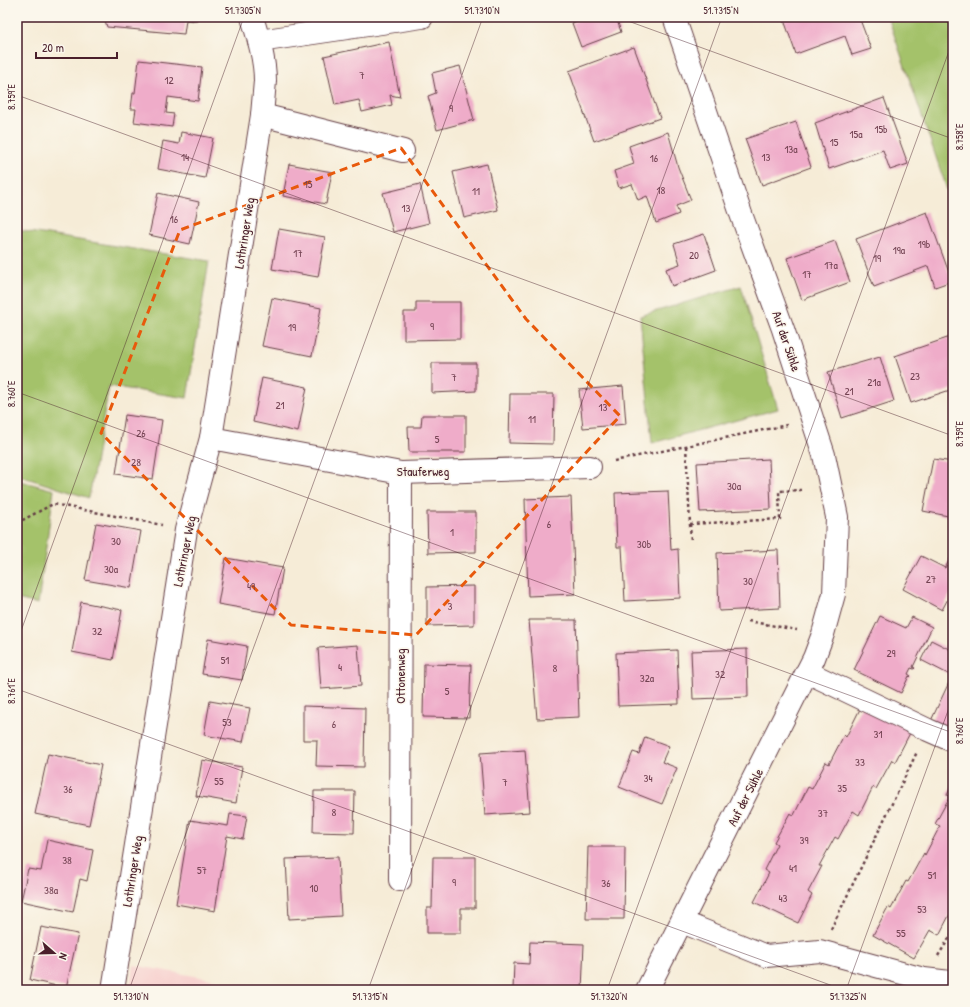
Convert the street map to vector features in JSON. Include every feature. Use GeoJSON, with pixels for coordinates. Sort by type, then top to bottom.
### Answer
{"type":"FeatureCollection","features":[{"type":"Feature","properties":{"kind":"street","name":"Lothringer Weg"},"geometry":{"type":"LineString","coordinates":[[113,990],[186,530],[211,438],[262,115],[265,79],[259,41],[252,17]]}},
{"type":"Feature","properties":{"kind":"street"},"geometry":{"type":"LineString","coordinates":[[259,41],[422,17]]}},
{"type":"Feature","properties":{"kind":"street","name":"Auf der Sühle"},"geometry":{"type":"LineString","coordinates":[[647,990],[807,672],[823,634],[834,594],[837,517],[824,455],[813,419],[674,17]]}},
{"type":"Feature","properties":{"kind":"street"},"geometry":{"type":"LineString","coordinates":[[262,115],[403,152]]}},
{"type":"Feature","properties":{"kind":"street","name":"Stauferweg"},"geometry":{"type":"LineString","coordinates":[[211,438],[401,473],[590,467]]}},
{"type":"Feature","properties":{"kind":"street","name":"Ottonenweg"},"geometry":{"type":"LineString","coordinates":[[400,880],[401,473]]}},
{"type":"Feature","properties":{"kind":"street"},"geometry":{"type":"LineString","coordinates":[[807,672],[953,741]]}},
{"type":"Feature","properties":{"kind":"street"},"geometry":{"type":"LineString","coordinates":[[682,922],[766,956],[820,951],[924,979],[950,982]]}},
{"type":"Feature","properties":{"kind":"path"},"geometry":{"type":"LineString","coordinates":[[590,467],[813,419]]}},
{"type":"Feature","properties":{"kind":"path"},"geometry":{"type":"LineString","coordinates":[[686,446],[691,542]]}},
{"type":"Feature","properties":{"kind":"path"},"geometry":{"type":"LineString","coordinates":[[690,524],[780,520],[779,491],[801,490]]}},
{"type":"Feature","properties":{"kind":"path"},"geometry":{"type":"LineString","coordinates":[[17,523],[53,504],[186,530]]}},
{"type":"Feature","properties":{"kind":"path"},"geometry":{"type":"LineString","coordinates":[[748,621],[823,634]]}},
{"type":"Feature","properties":{"kind":"path"},"geometry":{"type":"LineString","coordinates":[[820,951],[928,730]]}},
{"type":"Feature","properties":{"kind":"highlighted area"},"geometry":{"type":"Polygon","coordinates":[[[401,148],[526,319],[620,416],[416,635],[291,625],[101,433],[180,230],[401,148]]]}},
{"type":"Feature","properties":{"kind":"shaded area"},"geometry":{"type":"Polygon","coordinates":[[[133,965],[272,990],[130,990],[133,965]]]}},
{"type":"Feature","properties":{"kind":"green space"},"geometry":{"type":"Polygon","coordinates":[[[888,17],[953,17],[953,207],[888,17]]]}},
{"type":"Feature","properties":{"kind":"green space"},"geometry":{"type":"Polygon","coordinates":[[[17,230],[209,261],[187,398],[109,386],[89,498],[17,475],[17,230]]]}},
{"type":"Feature","properties":{"kind":"green space"},"geometry":{"type":"Polygon","coordinates":[[[741,286],[778,409],[652,443],[640,316],[741,286]]]}},
{"type":"Feature","properties":{"kind":"green space"},"geometry":{"type":"Polygon","coordinates":[[[17,480],[54,490],[38,604],[17,599],[17,480]]]}},
{"type":"Feature","properties":{"kind":"building"},"geometry":{"type":"Polygon","coordinates":[[[104,17],[197,17],[197,21],[186,20],[184,34],[107,27],[104,17]]]}},
{"type":"Feature","properties":{"kind":"building"},"geometry":{"type":"Polygon","coordinates":[[[580,17],[616,17],[621,32],[581,47],[572,23],[581,19],[580,17]]]}},
{"type":"Feature","properties":{"kind":"building"},"geometry":{"type":"Polygon","coordinates":[[[783,17],[859,17],[871,49],[852,55],[845,36],[796,54],[783,17]]]}},
{"type":"Feature","properties":{"kind":"building"},"geometry":{"type":"Polygon","coordinates":[[[389,42],[400,97],[390,95],[392,105],[362,112],[359,100],[335,105],[324,56],[389,42]]]}},
{"type":"Feature","properties":{"kind":"building"},"geometry":{"type":"Polygon","coordinates":[[[634,47],[660,118],[594,141],[569,71],[634,47]]]}},
{"type":"Feature","properties":{"kind":"building"},"geometry":{"type":"Polygon","coordinates":[[[139,60],[202,67],[198,101],[168,97],[166,113],[174,114],[172,127],[134,122],[136,109],[131,109],[133,93],[135,93],[139,60]]]}},
{"type":"Feature","properties":{"kind":"building"},"geometry":{"type":"Polygon","coordinates":[[[460,66],[474,120],[437,130],[428,96],[436,93],[432,73],[460,66]]]}},
{"type":"Feature","properties":{"kind":"building"},"geometry":{"type":"Polygon","coordinates":[[[884,98],[908,164],[890,170],[883,150],[829,169],[815,123],[884,98]]]}},
{"type":"Feature","properties":{"kind":"building"},"geometry":{"type":"Polygon","coordinates":[[[796,122],[811,167],[762,185],[745,139],[796,122]]]}},
{"type":"Feature","properties":{"kind":"building"},"geometry":{"type":"Polygon","coordinates":[[[181,132],[213,138],[205,178],[158,169],[163,141],[179,144],[181,132]]]}},
{"type":"Feature","properties":{"kind":"building"},"geometry":{"type":"Polygon","coordinates":[[[668,132],[678,167],[691,200],[676,206],[679,214],[656,223],[647,196],[638,200],[632,184],[619,188],[614,171],[634,164],[629,146],[668,132]]]}},
{"type":"Feature","properties":{"kind":"building"},"geometry":{"type":"Polygon","coordinates":[[[289,164],[332,172],[326,204],[283,196],[289,164]]]}},
{"type":"Feature","properties":{"kind":"building"},"geometry":{"type":"Polygon","coordinates":[[[487,164],[498,210],[464,218],[453,172],[487,164]]]}},
{"type":"Feature","properties":{"kind":"building"},"geometry":{"type":"Polygon","coordinates":[[[420,184],[429,223],[393,232],[383,193],[420,184]]]}},
{"type":"Feature","properties":{"kind":"building"},"geometry":{"type":"Polygon","coordinates":[[[158,193],[199,202],[190,244],[149,235],[158,193]]]}},
{"type":"Feature","properties":{"kind":"building"},"geometry":{"type":"Polygon","coordinates":[[[927,212],[952,281],[935,287],[928,266],[874,287],[856,239],[927,212]]]}},
{"type":"Feature","properties":{"kind":"building"},"geometry":{"type":"Polygon","coordinates":[[[279,229],[325,237],[318,277],[272,269],[279,229]]]}},
{"type":"Feature","properties":{"kind":"building"},"geometry":{"type":"Polygon","coordinates":[[[704,234],[716,270],[672,286],[666,269],[680,264],[674,244],[704,234]]]}},
{"type":"Feature","properties":{"kind":"building"},"geometry":{"type":"Polygon","coordinates":[[[835,241],[850,282],[802,300],[787,258],[835,241]]]}},
{"type":"Feature","properties":{"kind":"building"},"geometry":{"type":"Polygon","coordinates":[[[272,298],[321,308],[312,356],[262,346],[272,298]]]}},
{"type":"Feature","properties":{"kind":"building"},"geometry":{"type":"Polygon","coordinates":[[[416,302],[460,302],[460,339],[404,340],[404,312],[416,312],[416,302]]]}},
{"type":"Feature","properties":{"kind":"building"},"geometry":{"type":"Polygon","coordinates":[[[953,336],[953,389],[911,403],[895,356],[953,336]]]}},
{"type":"Feature","properties":{"kind":"building"},"geometry":{"type":"Polygon","coordinates":[[[880,357],[894,401],[842,418],[828,372],[880,357]]]}},
{"type":"Feature","properties":{"kind":"building"},"geometry":{"type":"Polygon","coordinates":[[[432,363],[476,363],[476,391],[432,393],[432,363]]]}},
{"type":"Feature","properties":{"kind":"building"},"geometry":{"type":"Polygon","coordinates":[[[262,378],[307,387],[298,432],[253,422],[262,378]]]}},
{"type":"Feature","properties":{"kind":"building"},"geometry":{"type":"Polygon","coordinates":[[[623,386],[626,424],[583,428],[579,390],[623,386]]]}},
{"type":"Feature","properties":{"kind":"building"},"geometry":{"type":"Polygon","coordinates":[[[510,394],[554,394],[553,444],[509,443],[510,394]]]}},
{"type":"Feature","properties":{"kind":"building"},"geometry":{"type":"Polygon","coordinates":[[[125,415],[162,420],[153,479],[116,474],[125,415]]]}},
{"type":"Feature","properties":{"kind":"building"},"geometry":{"type":"Polygon","coordinates":[[[422,415],[466,415],[466,452],[409,452],[408,427],[421,427],[422,415]]]}},
{"type":"Feature","properties":{"kind":"building"},"geometry":{"type":"Polygon","coordinates":[[[769,459],[771,509],[700,512],[697,463],[769,459]]]}},
{"type":"Feature","properties":{"kind":"building"},"geometry":{"type":"Polygon","coordinates":[[[933,459],[953,462],[953,517],[923,511],[933,459]]]}},
{"type":"Feature","properties":{"kind":"building"},"geometry":{"type":"Polygon","coordinates":[[[668,491],[671,550],[678,549],[680,598],[625,601],[622,547],[617,547],[615,493],[668,491]]]}},
{"type":"Feature","properties":{"kind":"building"},"geometry":{"type":"Polygon","coordinates":[[[571,497],[575,594],[528,596],[525,499],[571,497]]]}},
{"type":"Feature","properties":{"kind":"building"},"geometry":{"type":"Polygon","coordinates":[[[427,512],[476,512],[476,552],[428,553],[427,512]]]}},
{"type":"Feature","properties":{"kind":"building"},"geometry":{"type":"Polygon","coordinates":[[[96,523],[141,531],[131,588],[85,580],[96,523]]]}},
{"type":"Feature","properties":{"kind":"building"},"geometry":{"type":"Polygon","coordinates":[[[778,550],[780,608],[719,611],[717,553],[778,550]]]}},
{"type":"Feature","properties":{"kind":"building"},"geometry":{"type":"Polygon","coordinates":[[[921,556],[945,568],[951,557],[953,558],[953,594],[951,593],[942,610],[903,589],[921,556]]]}},
{"type":"Feature","properties":{"kind":"building"},"geometry":{"type":"Polygon","coordinates":[[[226,558],[283,568],[275,614],[218,604],[226,558]]]}},
{"type":"Feature","properties":{"kind":"building"},"geometry":{"type":"Polygon","coordinates":[[[474,586],[474,625],[427,626],[427,587],[474,586]]]}},
{"type":"Feature","properties":{"kind":"building"},"geometry":{"type":"Polygon","coordinates":[[[81,602],[122,610],[113,660],[72,652],[81,602]]]}},
{"type":"Feature","properties":{"kind":"building"},"geometry":{"type":"Polygon","coordinates":[[[880,616],[906,628],[912,617],[932,627],[913,667],[915,668],[911,668],[908,674],[911,676],[909,676],[901,693],[854,670],[880,616]]]}},
{"type":"Feature","properties":{"kind":"building"},"geometry":{"type":"Polygon","coordinates":[[[529,620],[576,620],[579,717],[537,719],[529,620]]]}},
{"type":"Feature","properties":{"kind":"building"},"geometry":{"type":"Polygon","coordinates":[[[208,639],[247,646],[242,680],[202,674],[208,639]]]}},
{"type":"Feature","properties":{"kind":"building"},"geometry":{"type":"Polygon","coordinates":[[[931,640],[953,651],[953,724],[948,734],[929,725],[952,676],[921,660],[931,640]]]}},
{"type":"Feature","properties":{"kind":"building"},"geometry":{"type":"Polygon","coordinates":[[[358,645],[361,686],[321,689],[318,648],[358,645]]]}},
{"type":"Feature","properties":{"kind":"building"},"geometry":{"type":"Polygon","coordinates":[[[747,649],[748,697],[693,699],[691,651],[747,649]]]}},
{"type":"Feature","properties":{"kind":"building"},"geometry":{"type":"Polygon","coordinates":[[[677,650],[679,704],[618,706],[616,653],[677,650]]]}},
{"type":"Feature","properties":{"kind":"building"},"geometry":{"type":"Polygon","coordinates":[[[424,664],[471,665],[469,718],[423,717],[424,664]]]}},
{"type":"Feature","properties":{"kind":"building"},"geometry":{"type":"Polygon","coordinates":[[[210,701],[250,708],[243,742],[204,735],[210,701]]]}},
{"type":"Feature","properties":{"kind":"building"},"geometry":{"type":"Polygon","coordinates":[[[862,705],[911,731],[895,762],[892,760],[876,789],[873,787],[859,815],[853,811],[838,839],[835,837],[819,866],[822,866],[808,892],[812,895],[798,923],[754,902],[769,873],[764,870],[777,844],[774,842],[790,813],[794,815],[808,787],[812,789],[826,762],[829,764],[844,735],[846,737],[862,705]]]}},
{"type":"Feature","properties":{"kind":"building"},"geometry":{"type":"Polygon","coordinates":[[[303,706],[365,708],[364,767],[316,766],[317,740],[303,740],[303,706]]]}},
{"type":"Feature","properties":{"kind":"building"},"geometry":{"type":"Polygon","coordinates":[[[645,737],[669,746],[662,762],[677,768],[662,804],[619,787],[633,752],[639,754],[645,737]]]}},
{"type":"Feature","properties":{"kind":"building"},"geometry":{"type":"Polygon","coordinates":[[[525,750],[530,812],[485,815],[480,753],[525,750]]]}},
{"type":"Feature","properties":{"kind":"building"},"geometry":{"type":"Polygon","coordinates":[[[48,754],[101,765],[89,825],[35,814],[48,754]]]}},
{"type":"Feature","properties":{"kind":"building"},"geometry":{"type":"Polygon","coordinates":[[[202,760],[242,767],[236,803],[196,796],[202,760]]]}},
{"type":"Feature","properties":{"kind":"building"},"geometry":{"type":"Polygon","coordinates":[[[953,783],[953,908],[939,935],[930,930],[914,958],[873,935],[888,907],[891,909],[906,881],[908,882],[924,853],[925,855],[940,826],[935,824],[950,796],[947,795],[953,783]]]}},
{"type":"Feature","properties":{"kind":"building"},"geometry":{"type":"Polygon","coordinates":[[[314,791],[355,791],[354,833],[313,832],[314,791]]]}},
{"type":"Feature","properties":{"kind":"building"},"geometry":{"type":"Polygon","coordinates":[[[230,814],[247,816],[243,839],[227,836],[215,911],[176,904],[190,820],[228,826],[230,814]]]}},
{"type":"Feature","properties":{"kind":"building"},"geometry":{"type":"Polygon","coordinates":[[[47,840],[93,850],[87,881],[80,879],[73,912],[21,901],[28,869],[41,871],[47,840]]]}},
{"type":"Feature","properties":{"kind":"building"},"geometry":{"type":"Polygon","coordinates":[[[588,847],[625,847],[624,919],[586,919],[588,847]]]}},
{"type":"Feature","properties":{"kind":"building"},"geometry":{"type":"Polygon","coordinates":[[[338,857],[341,916],[289,919],[286,859],[338,857]]]}},
{"type":"Feature","properties":{"kind":"building"},"geometry":{"type":"Polygon","coordinates":[[[433,857],[475,857],[475,908],[461,908],[461,933],[427,933],[427,908],[432,908],[433,857]]]}},
{"type":"Feature","properties":{"kind":"building"},"geometry":{"type":"Polygon","coordinates":[[[41,927],[78,934],[66,988],[30,980],[41,927]]]}},
{"type":"Feature","properties":{"kind":"building"},"geometry":{"type":"Polygon","coordinates":[[[530,942],[584,944],[582,990],[513,990],[514,963],[529,964],[530,942]]]}}]}
